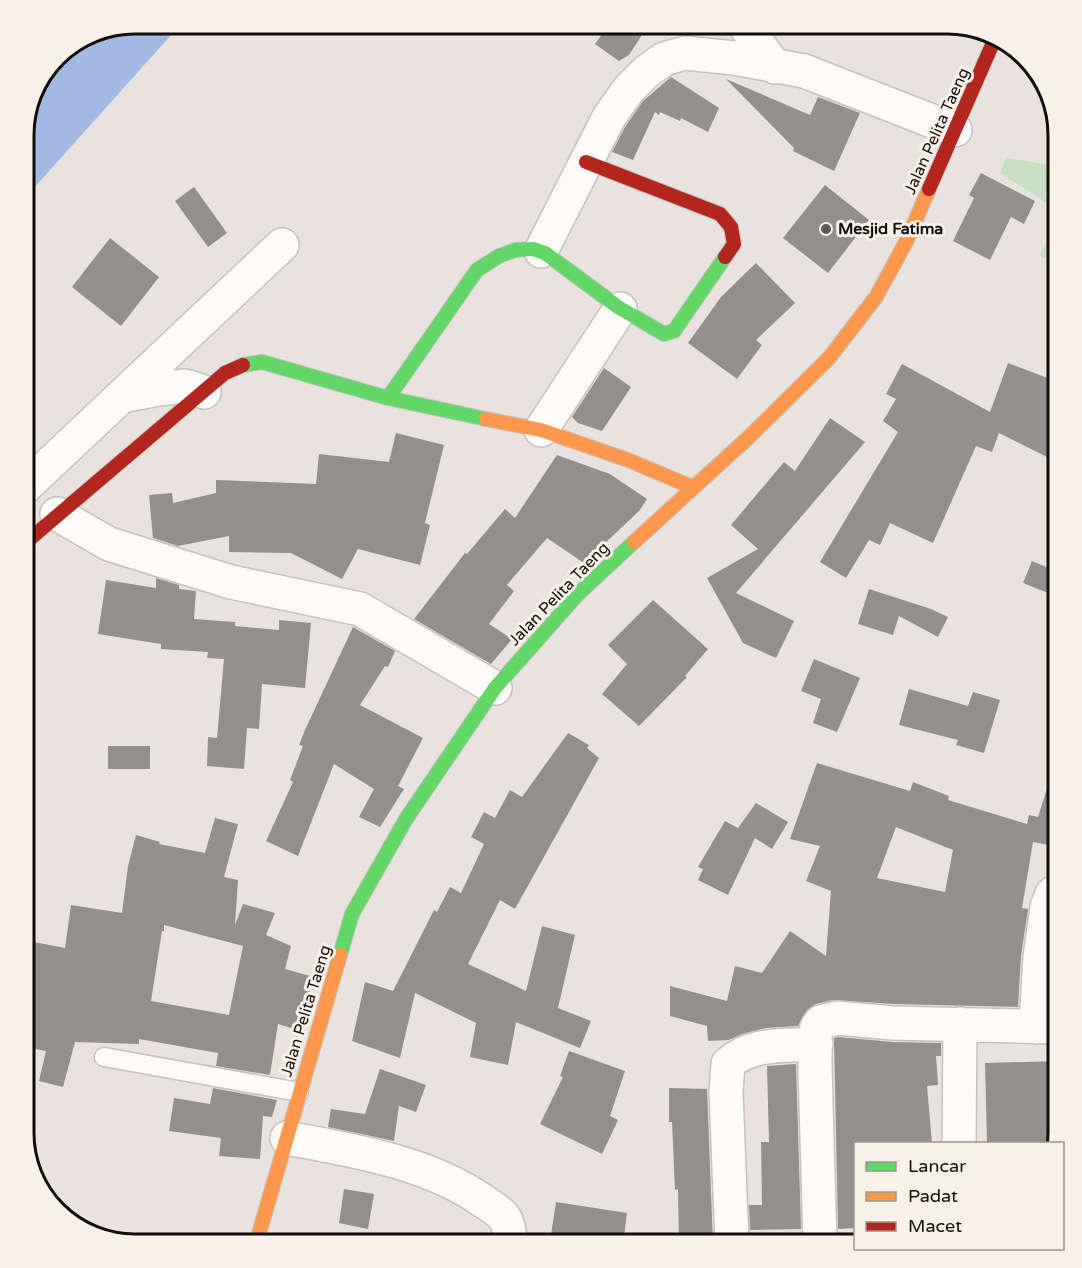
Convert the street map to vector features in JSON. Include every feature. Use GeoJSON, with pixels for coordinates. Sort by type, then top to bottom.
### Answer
{"type":"FeatureCollection","features":[{"type":"Feature","properties":{"kind":"street"},"geometry":{"type":"LineString","coordinates":[[752,35],[775,67]]}},
{"type":"Feature","properties":{"kind":"street","name":"Jalan Pelita Taeng"},"geometry":{"type":"LineString","coordinates":[[259,1234],[352,914],[406,819],[495,688],[525,652],[578,594],[749,437],[829,358],[876,297],[907,240],[992,46]]}},
{"type":"Feature","properties":{"kind":"street"},"geometry":{"type":"LineString","coordinates":[[541,251],[609,117],[629,88],[645,72],[664,59],[685,53],[734,58],[804,71],[955,130]]}},
{"type":"Feature","properties":{"kind":"street"},"geometry":{"type":"LineString","coordinates":[[388,398],[477,270],[509,251],[524,248],[541,251],[620,309],[664,334],[674,331],[734,244],[734,236],[727,220],[708,208],[586,162]]}},
{"type":"Feature","properties":{"kind":"street"},"geometry":{"type":"LineString","coordinates":[[35,478],[282,245]]}},
{"type":"Feature","properties":{"kind":"street"},"geometry":{"type":"LineString","coordinates":[[541,430],[620,309]]}},
{"type":"Feature","properties":{"kind":"street"},"geometry":{"type":"LineString","coordinates":[[35,534],[225,374],[244,365],[261,362],[388,398],[541,430],[628,460],[692,487]]}},
{"type":"Feature","properties":{"kind":"street"},"geometry":{"type":"LineString","coordinates":[[122,396],[158,388],[185,386],[204,392]]}},
{"type":"Feature","properties":{"kind":"street"},"geometry":{"type":"LineString","coordinates":[[57,514],[109,544],[231,582],[360,609],[495,688]]}},
{"type":"Feature","properties":{"kind":"street"},"geometry":{"type":"LineString","coordinates":[[820,1234],[817,1027],[821,1022],[832,1018],[893,1023],[1047,1027],[1040,957],[1048,905]]}},
{"type":"Feature","properties":{"kind":"street"},"geometry":{"type":"LineString","coordinates":[[959,1142],[960,1024]]}},
{"type":"Feature","properties":{"kind":"street"},"geometry":{"type":"LineString","coordinates":[[732,1234],[726,1091],[728,1064],[748,1050],[761,1047],[816,1044]]}},
{"type":"Feature","properties":{"kind":"street"},"geometry":{"type":"LineString","coordinates":[[287,1138],[349,1150],[415,1168],[465,1188],[504,1218],[510,1234]]}},
{"type":"Feature","properties":{"kind":"lane"},"geometry":{"type":"LineString","coordinates":[[104,1057],[299,1092]]}},
{"type":"Feature","properties":{"kind":"green space"},"geometry":{"type":"Polygon","coordinates":[[[1006,158],[1048,164],[1048,204],[1000,173],[1006,158]]]}},
{"type":"Feature","properties":{"kind":"green space"},"geometry":{"type":"Polygon","coordinates":[[[1048,240],[1048,259],[1039,256],[1048,240]]]}},
{"type":"Feature","properties":{"kind":"water"},"geometry":{"type":"Polygon","coordinates":[[[172,34],[35,187],[35,129],[38,110],[55,74],[69,60],[97,42],[116,36],[172,34]]]}},
{"type":"Feature","properties":{"kind":"building"},"geometry":{"type":"Polygon","coordinates":[[[602,35],[642,35],[629,55],[619,61],[595,44],[602,35]]]}},
{"type":"Feature","properties":{"kind":"building"},"geometry":{"type":"Polygon","coordinates":[[[671,77],[719,108],[708,132],[681,118],[680,121],[655,112],[633,160],[612,152],[625,127],[643,101],[671,77]]]}},
{"type":"Feature","properties":{"kind":"building"},"geometry":{"type":"Polygon","coordinates":[[[726,79],[810,115],[818,97],[860,113],[834,171],[793,151],[794,148],[726,79]]]}},
{"type":"Feature","properties":{"kind":"building"},"geometry":{"type":"Polygon","coordinates":[[[981,173],[1035,201],[1024,224],[1011,217],[990,260],[953,241],[974,198],[969,195],[981,173]]]}},
{"type":"Feature","properties":{"kind":"building","name":"Mesjid Fatima"},"geometry":{"type":"Polygon","coordinates":[[[825,185],[869,220],[828,273],[783,238],[825,185]]]}},
{"type":"Feature","properties":{"kind":"building"},"geometry":{"type":"Polygon","coordinates":[[[194,187],[227,233],[208,247],[175,201],[194,187]]]}},
{"type":"Feature","properties":{"kind":"building"},"geometry":{"type":"Polygon","coordinates":[[[110,238],[159,277],[121,326],[72,287],[110,238]]]}},
{"type":"Feature","properties":{"kind":"building"},"geometry":{"type":"Polygon","coordinates":[[[756,263],[795,303],[756,340],[762,345],[737,379],[688,343],[721,297],[756,263]]]}},
{"type":"Feature","properties":{"kind":"building"},"geometry":{"type":"Polygon","coordinates":[[[1008,363],[1048,378],[1048,458],[999,433],[992,452],[976,446],[933,543],[890,523],[880,545],[869,540],[846,578],[820,562],[898,432],[883,421],[896,399],[886,394],[902,364],[990,412],[1008,363]]]}},
{"type":"Feature","properties":{"kind":"building"},"geometry":{"type":"Polygon","coordinates":[[[604,368],[631,387],[602,431],[578,423],[572,417],[604,368]]]}},
{"type":"Feature","properties":{"kind":"building"},"geometry":{"type":"Polygon","coordinates":[[[830,418],[865,442],[736,593],[794,621],[776,658],[743,643],[707,578],[758,549],[731,525],[784,462],[795,471],[830,418]]]}},
{"type":"Feature","properties":{"kind":"building"},"geometry":{"type":"Polygon","coordinates":[[[396,433],[444,445],[425,523],[430,525],[420,565],[358,549],[342,579],[291,553],[229,552],[229,536],[178,546],[153,538],[149,495],[172,493],[173,503],[216,493],[216,480],[316,484],[319,454],[389,462],[396,433]]]}},
{"type":"Feature","properties":{"kind":"building"},"geometry":{"type":"Polygon","coordinates":[[[557,455],[610,474],[647,499],[639,511],[584,563],[547,538],[507,585],[514,591],[489,624],[512,639],[491,664],[414,619],[465,553],[467,554],[505,509],[515,518],[557,455]]]}},
{"type":"Feature","properties":{"kind":"building"},"geometry":{"type":"Polygon","coordinates":[[[1032,561],[1048,568],[1048,593],[1023,583],[1032,561]]]}},
{"type":"Feature","properties":{"kind":"building"},"geometry":{"type":"Polygon","coordinates":[[[156,578],[179,585],[179,589],[196,591],[194,619],[235,622],[235,626],[279,630],[279,620],[311,623],[305,688],[262,684],[259,729],[247,728],[244,769],[207,766],[208,737],[217,738],[224,659],[207,658],[208,652],[161,649],[161,644],[98,634],[106,580],[156,588],[156,578]]]}},
{"type":"Feature","properties":{"kind":"building"},"geometry":{"type":"Polygon","coordinates":[[[869,589],[931,609],[948,617],[938,637],[899,616],[893,635],[858,624],[869,589]]]}},
{"type":"Feature","properties":{"kind":"building"},"geometry":{"type":"Polygon","coordinates":[[[653,600],[708,649],[685,676],[687,677],[639,726],[602,694],[627,664],[608,645],[653,600]]]}},
{"type":"Feature","properties":{"kind":"building"},"geometry":{"type":"Polygon","coordinates":[[[353,627],[395,651],[388,667],[385,666],[360,705],[423,738],[398,786],[404,789],[380,827],[359,817],[374,789],[334,764],[298,856],[266,841],[293,782],[290,780],[303,746],[299,745],[305,730],[353,627]]]}},
{"type":"Feature","properties":{"kind":"building"},"geometry":{"type":"Polygon","coordinates":[[[814,659],[860,678],[837,732],[813,723],[821,699],[801,691],[814,659]]]}},
{"type":"Feature","properties":{"kind":"building"},"geometry":{"type":"Polygon","coordinates":[[[909,689],[968,706],[973,692],[1000,700],[984,753],[956,745],[958,740],[899,725],[909,689]]]}},
{"type":"Feature","properties":{"kind":"building"},"geometry":{"type":"Polygon","coordinates":[[[568,733],[589,745],[587,748],[599,758],[515,909],[500,900],[468,964],[526,991],[542,926],[575,935],[558,1008],[591,1021],[580,1048],[516,1022],[508,1065],[470,1057],[476,1023],[415,993],[400,1058],[352,1041],[365,982],[393,991],[434,910],[437,912],[450,887],[461,893],[484,844],[471,837],[484,812],[495,818],[510,790],[522,797],[568,733]]]}},
{"type":"Feature","properties":{"kind":"building"},"geometry":{"type":"Polygon","coordinates":[[[108,746],[150,746],[150,769],[108,769],[108,746]]]}},
{"type":"Feature","properties":{"kind":"building"},"geometry":{"type":"Polygon","coordinates":[[[817,763],[910,791],[913,782],[949,796],[948,800],[1027,824],[1029,815],[1038,817],[1048,786],[1048,845],[1033,842],[1022,908],[1028,909],[1021,956],[1018,1007],[833,1000],[816,1004],[807,1010],[798,1026],[766,1028],[729,1040],[708,1041],[707,1026],[670,1016],[670,986],[727,1001],[735,966],[762,973],[790,931],[826,956],[831,891],[806,881],[820,846],[790,839],[817,763]],[[896,827],[877,878],[945,892],[953,850],[896,827]]]}},
{"type":"Feature","properties":{"kind":"building"},"geometry":{"type":"Polygon","coordinates":[[[756,803],[788,822],[772,849],[755,838],[728,895],[698,880],[703,869],[698,867],[725,821],[738,828],[756,803]]]}},
{"type":"Feature","properties":{"kind":"building"},"geometry":{"type":"Polygon","coordinates":[[[215,818],[238,824],[224,877],[238,880],[235,925],[243,904],[275,913],[266,935],[291,946],[285,969],[314,977],[298,1030],[278,1024],[270,1075],[216,1066],[218,1053],[139,1039],[139,1044],[75,1042],[63,1087],[39,1081],[46,1051],[34,1049],[34,942],[65,948],[71,905],[122,913],[128,866],[136,835],[160,842],[159,844],[205,853],[215,818]],[[164,925],[151,1001],[229,1015],[243,946],[164,925]]]}},
{"type":"Feature","properties":{"kind":"building"},"geometry":{"type":"Polygon","coordinates":[[[834,1038],[941,1043],[941,1056],[936,1056],[938,1085],[927,1086],[932,1142],[854,1142],[854,1228],[838,1229],[834,1038]]]}},
{"type":"Feature","properties":{"kind":"building"},"geometry":{"type":"Polygon","coordinates":[[[569,1051],[625,1071],[610,1116],[618,1120],[602,1154],[540,1124],[563,1077],[560,1076],[569,1051]]]}},
{"type":"Feature","properties":{"kind":"building"},"geometry":{"type":"Polygon","coordinates":[[[1048,1061],[1047,1142],[987,1142],[985,1063],[1048,1061]]]}},
{"type":"Feature","properties":{"kind":"building"},"geometry":{"type":"Polygon","coordinates":[[[796,1064],[801,1229],[750,1230],[749,1205],[762,1205],[761,1142],[769,1142],[767,1066],[796,1064]]]}},
{"type":"Feature","properties":{"kind":"building"},"geometry":{"type":"Polygon","coordinates":[[[380,1069],[426,1085],[416,1112],[399,1106],[394,1141],[328,1127],[331,1109],[365,1114],[380,1069]]]}},
{"type":"Feature","properties":{"kind":"building"},"geometry":{"type":"Polygon","coordinates":[[[213,1088],[277,1100],[272,1117],[263,1116],[260,1159],[219,1156],[221,1138],[169,1131],[174,1098],[210,1104],[213,1088]]]}},
{"type":"Feature","properties":{"kind":"building"},"geometry":{"type":"Polygon","coordinates":[[[669,1088],[707,1089],[713,1234],[679,1234],[678,1189],[675,1190],[672,1122],[669,1122],[669,1088]]]}},
{"type":"Feature","properties":{"kind":"building"},"geometry":{"type":"Polygon","coordinates":[[[344,1189],[374,1194],[368,1229],[339,1223],[344,1189]]]}},
{"type":"Feature","properties":{"kind":"building"},"geometry":{"type":"Polygon","coordinates":[[[556,1202],[627,1213],[624,1234],[551,1234],[556,1202]]]}},
{"type":"Feature","properties":{"kind":"traffic: fast"},"geometry":{"type":"LineString","coordinates":[[388,398],[477,270],[499,256],[516,250],[533,249],[545,253],[618,307],[664,334],[674,331],[725,257]]}},
{"type":"Feature","properties":{"kind":"traffic: fast"},"geometry":{"type":"LineString","coordinates":[[243,365],[262,362],[388,398],[486,419]]}},
{"type":"Feature","properties":{"kind":"traffic: fast"},"geometry":{"type":"LineString","coordinates":[[340,955],[352,914],[406,819],[495,688],[578,594],[634,542]]}},
{"type":"Feature","properties":{"kind":"traffic: slow"},"geometry":{"type":"LineString","coordinates":[[634,542],[749,437],[829,358],[876,297],[907,240],[929,189]]}},
{"type":"Feature","properties":{"kind":"traffic: slow"},"geometry":{"type":"LineString","coordinates":[[486,419],[541,430],[628,460],[692,487]]}},
{"type":"Feature","properties":{"kind":"traffic: slow"},"geometry":{"type":"LineString","coordinates":[[259,1234],[340,955]]}},
{"type":"Feature","properties":{"kind":"traffic: jam"},"geometry":{"type":"LineString","coordinates":[[929,189],[992,45]]}},
{"type":"Feature","properties":{"kind":"traffic: jam"},"geometry":{"type":"LineString","coordinates":[[586,162],[720,214],[731,227],[734,244],[725,257]]}},
{"type":"Feature","properties":{"kind":"traffic: jam"},"geometry":{"type":"LineString","coordinates":[[35,535],[225,373],[243,365]]}},
{"type":"Feature","properties":{"kind":"place","name":"Mesjid Fatima"},"geometry":{"type":"Point","coordinates":[826,229]}}]}
